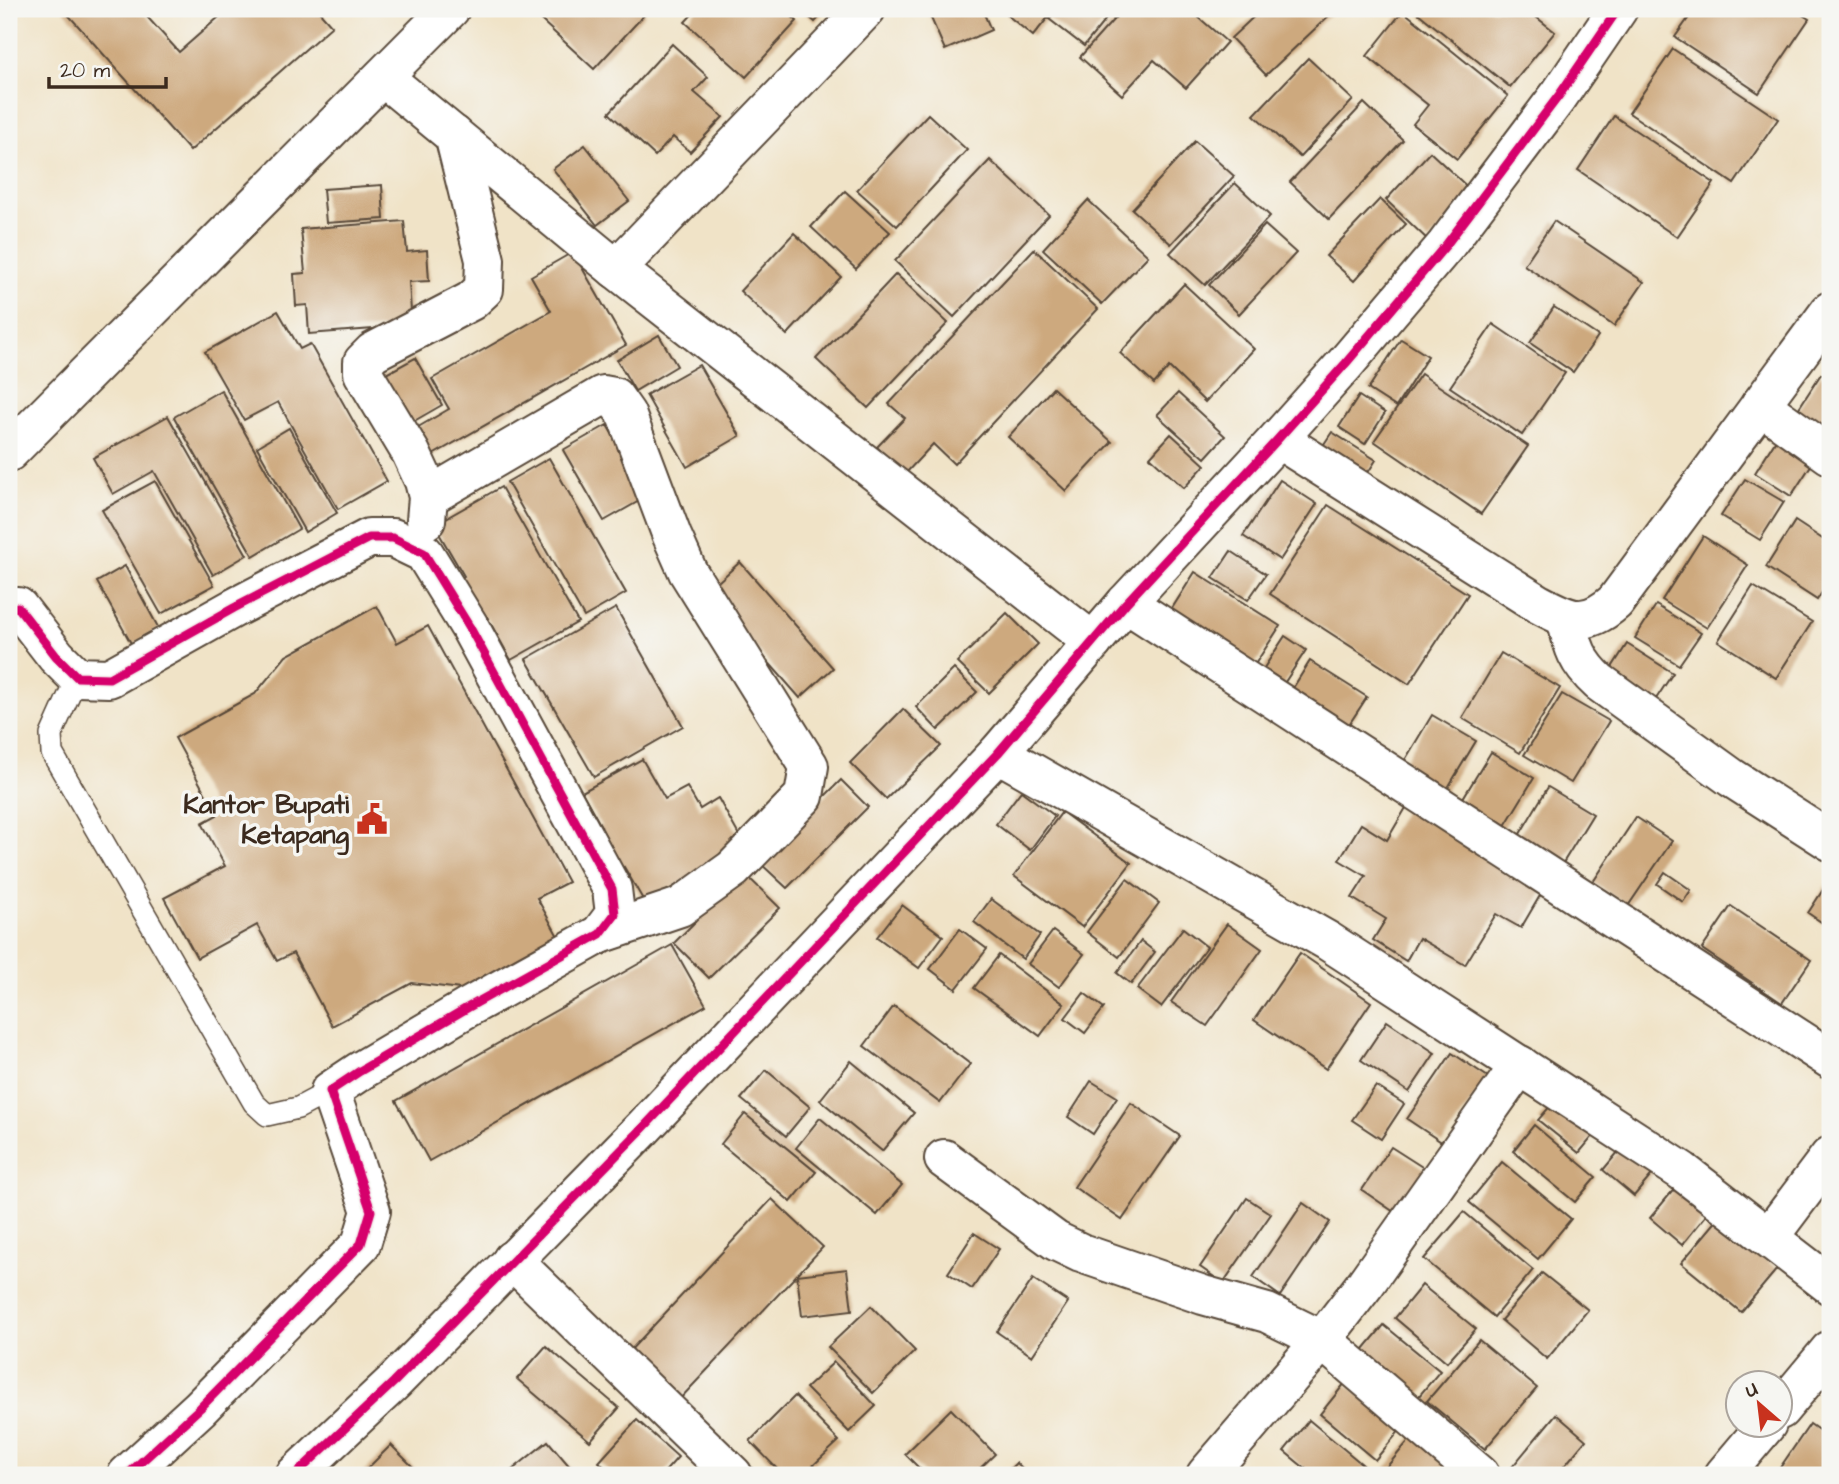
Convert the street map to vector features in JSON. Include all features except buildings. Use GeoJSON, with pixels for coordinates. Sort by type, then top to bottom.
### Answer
{"type":"FeatureCollection","features":[{"type":"Feature","properties":{"kind":"street"},"geometry":{"type":"LineString","coordinates":[[9,453],[450,9]]}},
{"type":"Feature","properties":{"kind":"street"},"geometry":{"type":"LineString","coordinates":[[616,268],[866,9]]}},
{"type":"Feature","properties":{"kind":"street"},"geometry":{"type":"LineString","coordinates":[[295,1475],[394,1382],[643,1128],[998,753],[1126,603],[1346,363],[1446,245],[1560,94],[1618,9]]}},
{"type":"Feature","properties":{"kind":"street"},"geometry":{"type":"LineString","coordinates":[[383,77],[616,268],[1093,642]]}},
{"type":"Feature","properties":{"kind":"street"},"geometry":{"type":"LineString","coordinates":[[424,553],[428,497],[424,481],[411,453],[363,373],[363,362],[373,352],[471,301],[484,289],[485,260],[454,135]]}},
{"type":"Feature","properties":{"kind":"street"},"geometry":{"type":"LineString","coordinates":[[1278,439],[1537,603],[1566,618],[1593,617],[1615,602],[1830,311]]}},
{"type":"Feature","properties":{"kind":"street"},"geometry":{"type":"LineString","coordinates":[[127,1475],[200,1408],[361,1244],[372,1211],[330,1091],[467,1008],[600,934],[680,907],[733,869],[804,796],[808,766],[688,572],[626,414],[614,397],[603,395],[428,497]]}},
{"type":"Feature","properties":{"kind":"street"},"geometry":{"type":"LineString","coordinates":[[1760,405],[1830,455]]}},
{"type":"Feature","properties":{"kind":"street"},"geometry":{"type":"LineString","coordinates":[[9,608],[18,607],[56,656],[77,677],[109,678],[234,608],[369,538],[393,538],[424,553],[469,626],[612,889],[615,914],[600,934]]}},
{"type":"Feature","properties":{"kind":"street"},"geometry":{"type":"LineString","coordinates":[[1126,603],[1830,1059]]}},
{"type":"Feature","properties":{"kind":"street"},"geometry":{"type":"LineString","coordinates":[[1566,618],[1577,654],[1586,670],[1599,682],[1732,778],[1830,841]]}},
{"type":"Feature","properties":{"kind":"street"},"geometry":{"type":"LineString","coordinates":[[998,753],[1328,941],[1682,1171],[1830,1285]]}},
{"type":"Feature","properties":{"kind":"street"},"geometry":{"type":"LineString","coordinates":[[1206,1475],[1322,1340],[1366,1283],[1520,1065]]}},
{"type":"Feature","properties":{"kind":"street"},"geometry":{"type":"LineString","coordinates":[[1769,1237],[1830,1156]]}},
{"type":"Feature","properties":{"kind":"street"},"geometry":{"type":"LineString","coordinates":[[944,1160],[1056,1241],[1082,1253],[1203,1295],[1267,1313],[1322,1340],[1480,1475]]}},
{"type":"Feature","properties":{"kind":"street"},"geometry":{"type":"LineString","coordinates":[[512,1260],[733,1475]]}},
{"type":"Feature","properties":{"kind":"street"},"geometry":{"type":"LineString","coordinates":[[1794,1393],[1830,1350]]}},
{"type":"Feature","properties":{"kind":"street"},"geometry":{"type":"LineString","coordinates":[[1724,1475],[1755,1438]]}},
{"type":"Feature","properties":{"kind":"lane"},"geometry":{"type":"LineString","coordinates":[[77,677],[51,735],[52,753],[254,1102],[267,1115],[298,1108],[330,1091]]}},
{"type":"Feature","properties":{"kind":"cycle path"},"geometry":{"type":"LineString","coordinates":[[295,1475],[394,1382],[643,1128],[998,753],[1126,603],[1346,363],[1446,245],[1560,94],[1618,9]]}},
{"type":"Feature","properties":{"kind":"cycle path"},"geometry":{"type":"LineString","coordinates":[[9,608],[18,607],[56,656],[77,677],[109,678],[234,608],[369,538],[393,538],[424,553],[469,626],[612,889],[615,914],[600,934],[467,1008],[330,1091],[371,1211],[361,1244],[200,1408],[127,1475]]}},
{"type":"Feature","properties":{"kind":"place","name":"Kantor Bupati Ketapang"},"geometry":{"type":"Point","coordinates":[372,819]}}]}
